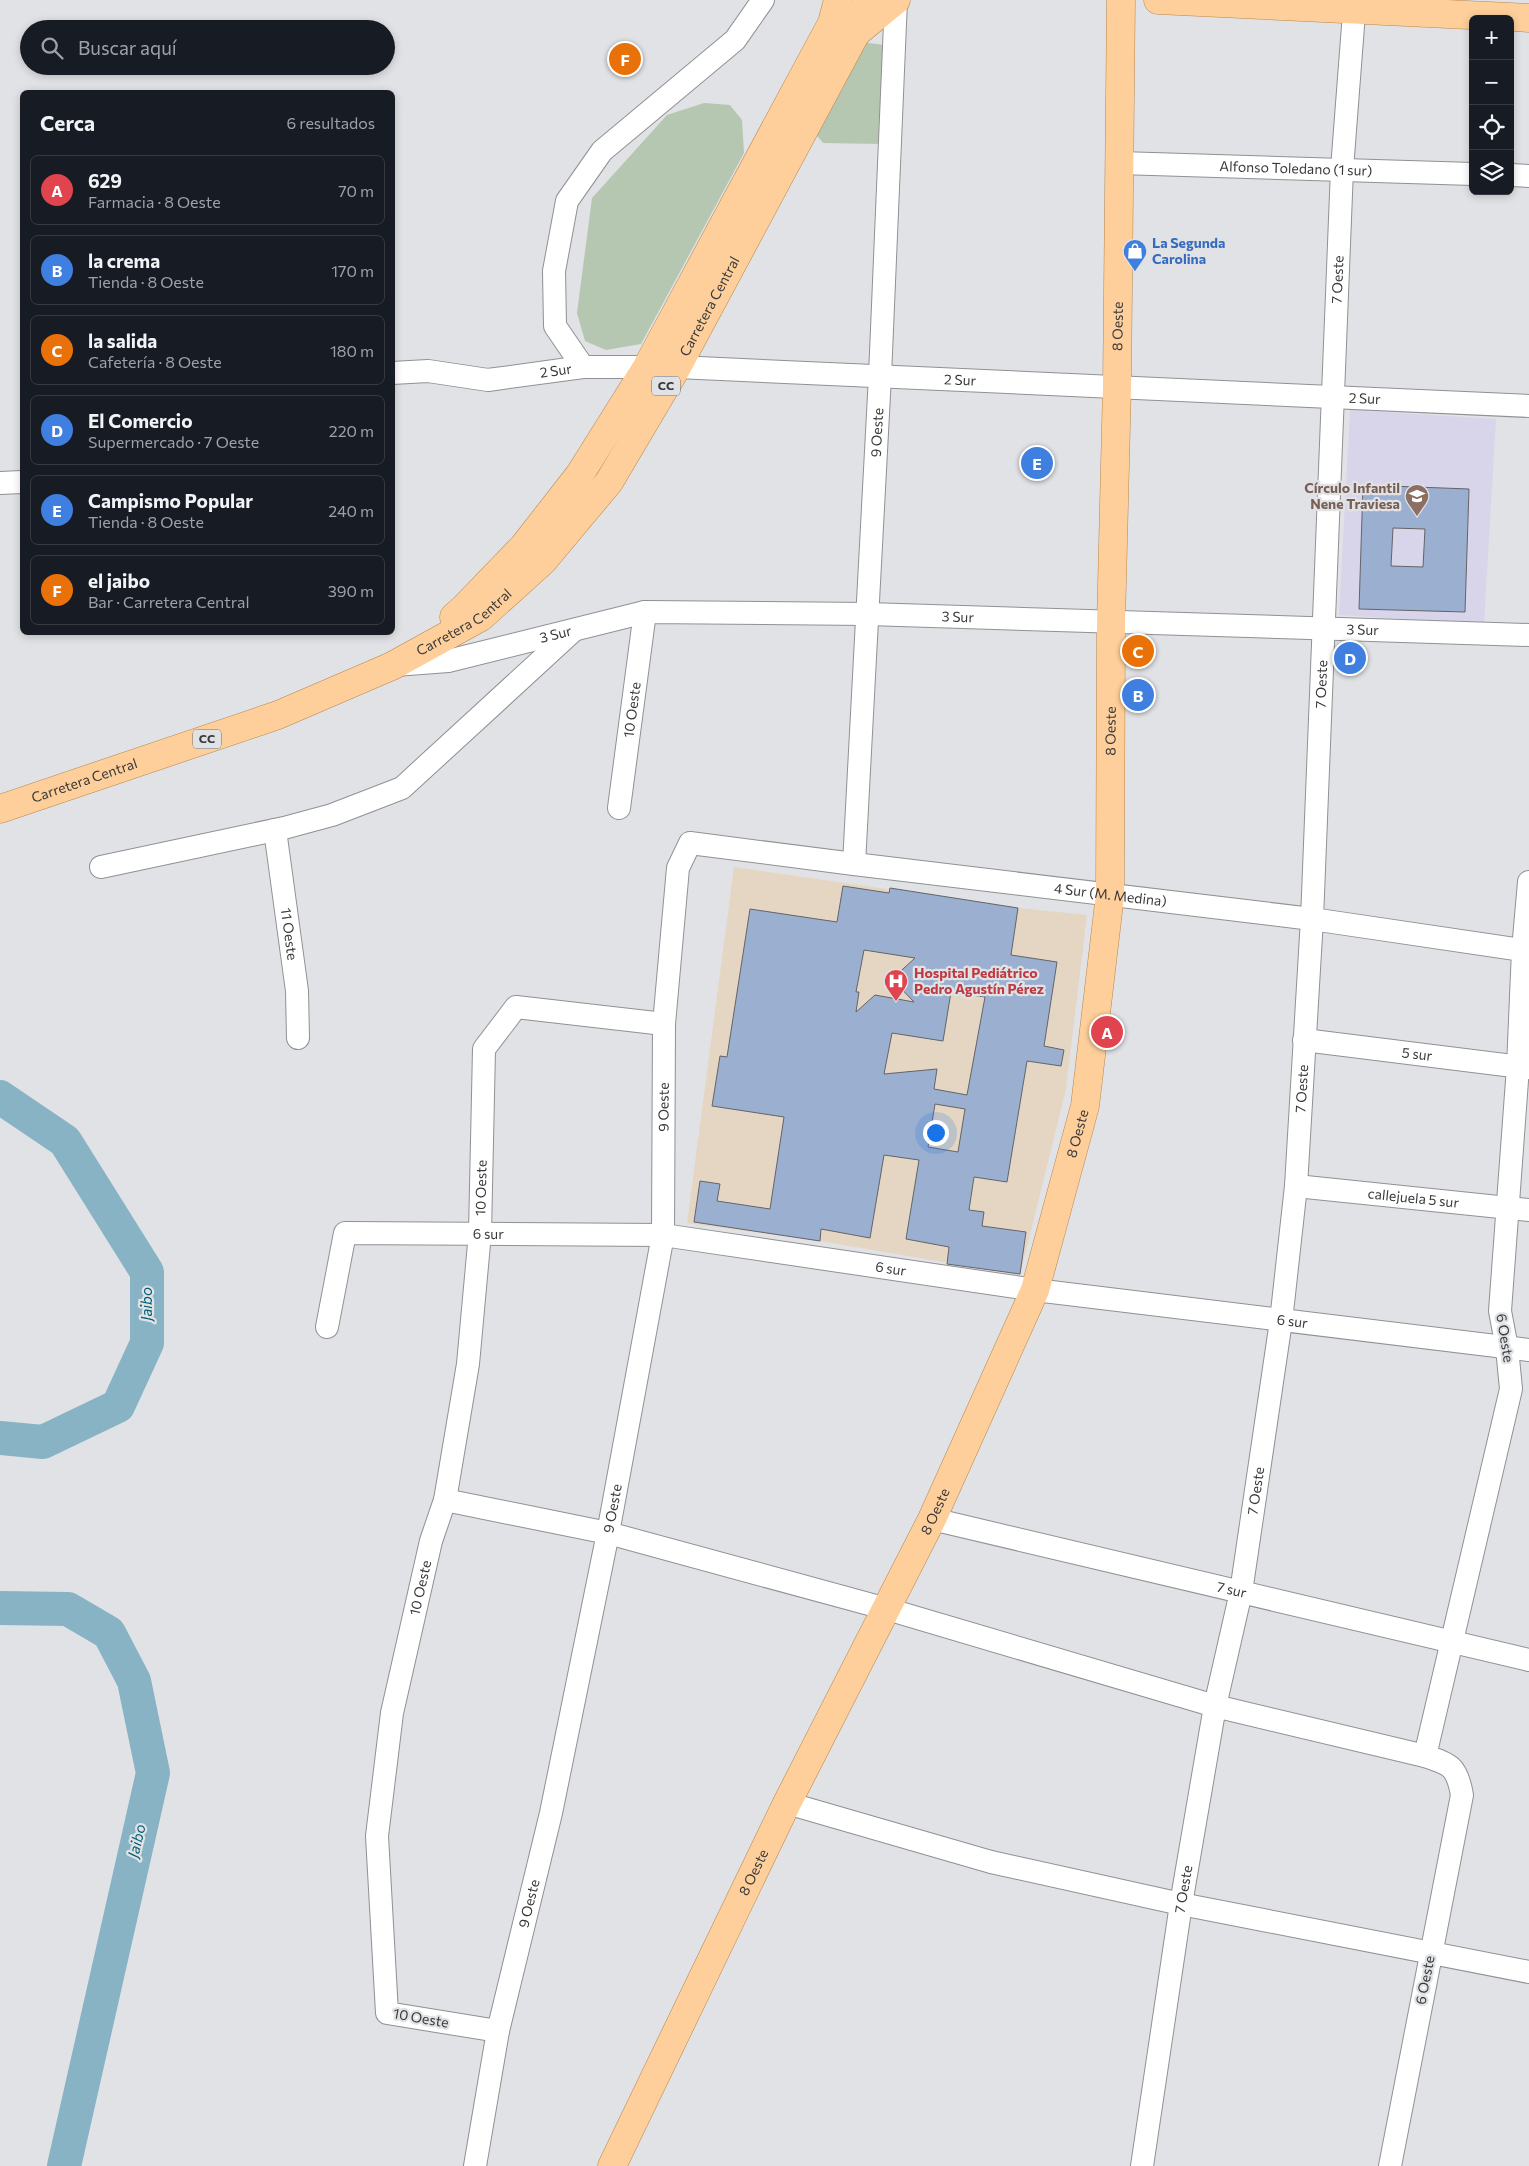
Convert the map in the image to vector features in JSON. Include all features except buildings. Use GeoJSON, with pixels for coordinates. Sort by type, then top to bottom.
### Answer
{"type":"FeatureCollection","features":[{"type":"Feature","properties":{"kind":"main road","name":"CC"},"geometry":{"type":"LineString","coordinates":[[842,19],[866,0]]}},
{"type":"Feature","properties":{"kind":"main road"},"geometry":{"type":"LineString","coordinates":[[842,19],[896,0]]}},
{"type":"Feature","properties":{"kind":"main road","name":"8 Oeste"},"geometry":{"type":"LineString","coordinates":[[612,2166],[787,1803],[932,1519],[1036,1290],[1085,1106],[1110,895],[1111,623],[1117,386],[1121,0]]}},
{"type":"Feature","properties":{"kind":"main road"},"geometry":{"type":"LineString","coordinates":[[1158,0],[1354,5],[1529,18]]}},
{"type":"Feature","properties":{"kind":"main road","name":"Carretera Central"},"geometry":{"type":"LineString","coordinates":[[392,666],[464,608],[523,547],[580,474],[647,367],[842,19]]}},
{"type":"Feature","properties":{"kind":"main road","name":"Carretera Central"},"geometry":{"type":"LineString","coordinates":[[9,807],[278,715],[392,666],[481,617],[543,561],[609,482],[677,367],[842,19]]}},
{"type":"Feature","properties":{"kind":"street"},"geometry":{"type":"LineString","coordinates":[[583,367],[555,326],[554,270],[568,201],[602,151],[735,40],[763,0]]}},
{"type":"Feature","properties":{"kind":"street","name":"9 Oeste"},"geometry":{"type":"LineString","coordinates":[[854,864],[880,376],[896,0]]}},
{"type":"Feature","properties":{"kind":"street","name":"7 Oeste"},"geometry":{"type":"LineString","coordinates":[[1142,2166],[1181,1904],[1215,1706],[1241,1592],[1281,1321],[1296,1186],[1312,919],[1342,169],[1354,5]]}},
{"type":"Feature","properties":{"kind":"street","name":"Alfonso Toledano (1 sur)"},"geometry":{"type":"LineString","coordinates":[[1120,163],[1469,174]]}},
{"type":"Feature","properties":{"kind":"street"},"geometry":{"type":"LineString","coordinates":[[1514,176],[1529,176]]}},
{"type":"Feature","properties":{"kind":"street","name":"2 Sur"},"geometry":{"type":"LineString","coordinates":[[395,373],[428,371],[488,380],[583,367],[677,367],[1529,406]]}},
{"type":"Feature","properties":{"kind":"street"},"geometry":{"type":"LineString","coordinates":[[0,483],[20,482]]}},
{"type":"Feature","properties":{"kind":"street","name":"3 Sur"},"geometry":{"type":"LineString","coordinates":[[392,666],[448,661],[645,612],[868,614],[1529,635]]}},
{"type":"Feature","properties":{"kind":"street","name":"10 Oeste"},"geometry":{"type":"LineString","coordinates":[[619,808],[645,612]]}},
{"type":"Feature","properties":{"kind":"street"},"geometry":{"type":"LineString","coordinates":[[101,867],[275,830],[332,814],[402,788],[575,629]]}},
{"type":"Feature","properties":{"kind":"street","name":"11 Oeste"},"geometry":{"type":"LineString","coordinates":[[275,830],[297,991],[298,1038]]}},
{"type":"Feature","properties":{"kind":"street","name":"9 Oeste"},"geometry":{"type":"LineString","coordinates":[[475,2166],[498,2031],[551,1813],[608,1533],[663,1235],[664,1024],[678,868],[690,843]]}},
{"type":"Feature","properties":{"kind":"street","name":"4 Sur (M. Medina)"},"geometry":{"type":"LineString","coordinates":[[690,843],[1312,919],[1526,951]]}},
{"type":"Feature","properties":{"kind":"street","name":"6 Oeste"},"geometry":{"type":"LineString","coordinates":[[1390,2166],[1462,1794],[1459,1777],[1447,1763],[1424,1756],[1512,1388],[1518,1349],[1500,1311],[1518,1209],[1529,882]]}},
{"type":"Feature","properties":{"kind":"street","name":"10 Oeste"},"geometry":{"type":"LineString","coordinates":[[498,2031],[387,2013],[377,1836],[392,1713],[430,1541],[444,1500],[468,1364],[480,1233],[484,1049],[516,1008],[664,1024]]}},
{"type":"Feature","properties":{"kind":"street","name":"5 sur"},"geometry":{"type":"LineString","coordinates":[[1304,1040],[1524,1068]]}},
{"type":"Feature","properties":{"kind":"street","name":"callejuela 5 sur"},"geometry":{"type":"LineString","coordinates":[[1296,1186],[1518,1209]]}},
{"type":"Feature","properties":{"kind":"street","name":"6 sur"},"geometry":{"type":"LineString","coordinates":[[327,1327],[344,1233],[663,1235],[1036,1290],[1518,1349]]}},
{"type":"Feature","properties":{"kind":"street"},"geometry":{"type":"LineString","coordinates":[[444,1500],[608,1533],[887,1608],[1215,1706],[1424,1756]]}},
{"type":"Feature","properties":{"kind":"street","name":"7 sur"},"geometry":{"type":"LineString","coordinates":[[932,1519],[1529,1660]]}},
{"type":"Feature","properties":{"kind":"street"},"geometry":{"type":"LineString","coordinates":[[787,1803],[991,1862],[1181,1904],[1529,1972]]}},
{"type":"Feature","properties":{"kind":"shaded area","name":"Círculo Infantil Nene Traviesa"},"geometry":{"type":"Polygon","coordinates":[[[1350,410],[1496,419],[1484,624],[1339,615],[1350,410]]]}},
{"type":"Feature","properties":{"kind":"shaded area","name":"Hospital Pediátrico Pedro Agustín Pérez"},"geometry":{"type":"Polygon","coordinates":[[[734,867],[1018,908],[1087,915],[1066,1089],[1020,1275],[820,1241],[687,1223],[734,867]]]}},
{"type":"Feature","properties":{"kind":"green space"},"geometry":{"type":"Polygon","coordinates":[[[862,42],[884,45],[881,144],[823,143],[814,132],[862,42]]]}},
{"type":"Feature","properties":{"kind":"green space"},"geometry":{"type":"Polygon","coordinates":[[[704,103],[730,105],[742,120],[744,153],[641,344],[606,350],[585,341],[577,313],[592,198],[667,115],[704,103]]]}},
{"type":"Feature","properties":{"kind":"waterway","name":"Jaibo"},"geometry":{"type":"LineString","coordinates":[[0,1097],[65,1141],[147,1272],[147,1343],[118,1406],[43,1442],[0,1438]]}},
{"type":"Feature","properties":{"kind":"waterway","name":"Jaibo"},"geometry":{"type":"LineString","coordinates":[[0,1608],[68,1609],[109,1633],[134,1681],[153,1773],[64,2166]]}},
{"type":"Feature","properties":{"kind":"place","name":"el jaibo"},"geometry":{"type":"Point","coordinates":[625,59]}},
{"type":"Feature","properties":{"kind":"place","name":"La Segunda Carolina"},"geometry":{"type":"Point","coordinates":[1135,272]}},
{"type":"Feature","properties":{"kind":"place","name":"Campismo Popular"},"geometry":{"type":"Point","coordinates":[1037,463]}},
{"type":"Feature","properties":{"kind":"place","name":"Círculo Infantil Nene Traviesa"},"geometry":{"type":"Point","coordinates":[1417,517]}},
{"type":"Feature","properties":{"kind":"place","name":"la salida"},"geometry":{"type":"Point","coordinates":[1138,651]}},
{"type":"Feature","properties":{"kind":"place","name":"El Comercio"},"geometry":{"type":"Point","coordinates":[1350,658]}},
{"type":"Feature","properties":{"kind":"place","name":"la crema"},"geometry":{"type":"Point","coordinates":[1138,695]}},
{"type":"Feature","properties":{"kind":"place","name":"Hospital Pediátrico Pedro Agustín Pérez"},"geometry":{"type":"Point","coordinates":[896,1002]}},
{"type":"Feature","properties":{"kind":"place","name":"629"},"geometry":{"type":"Point","coordinates":[1107,1032]}}]}
